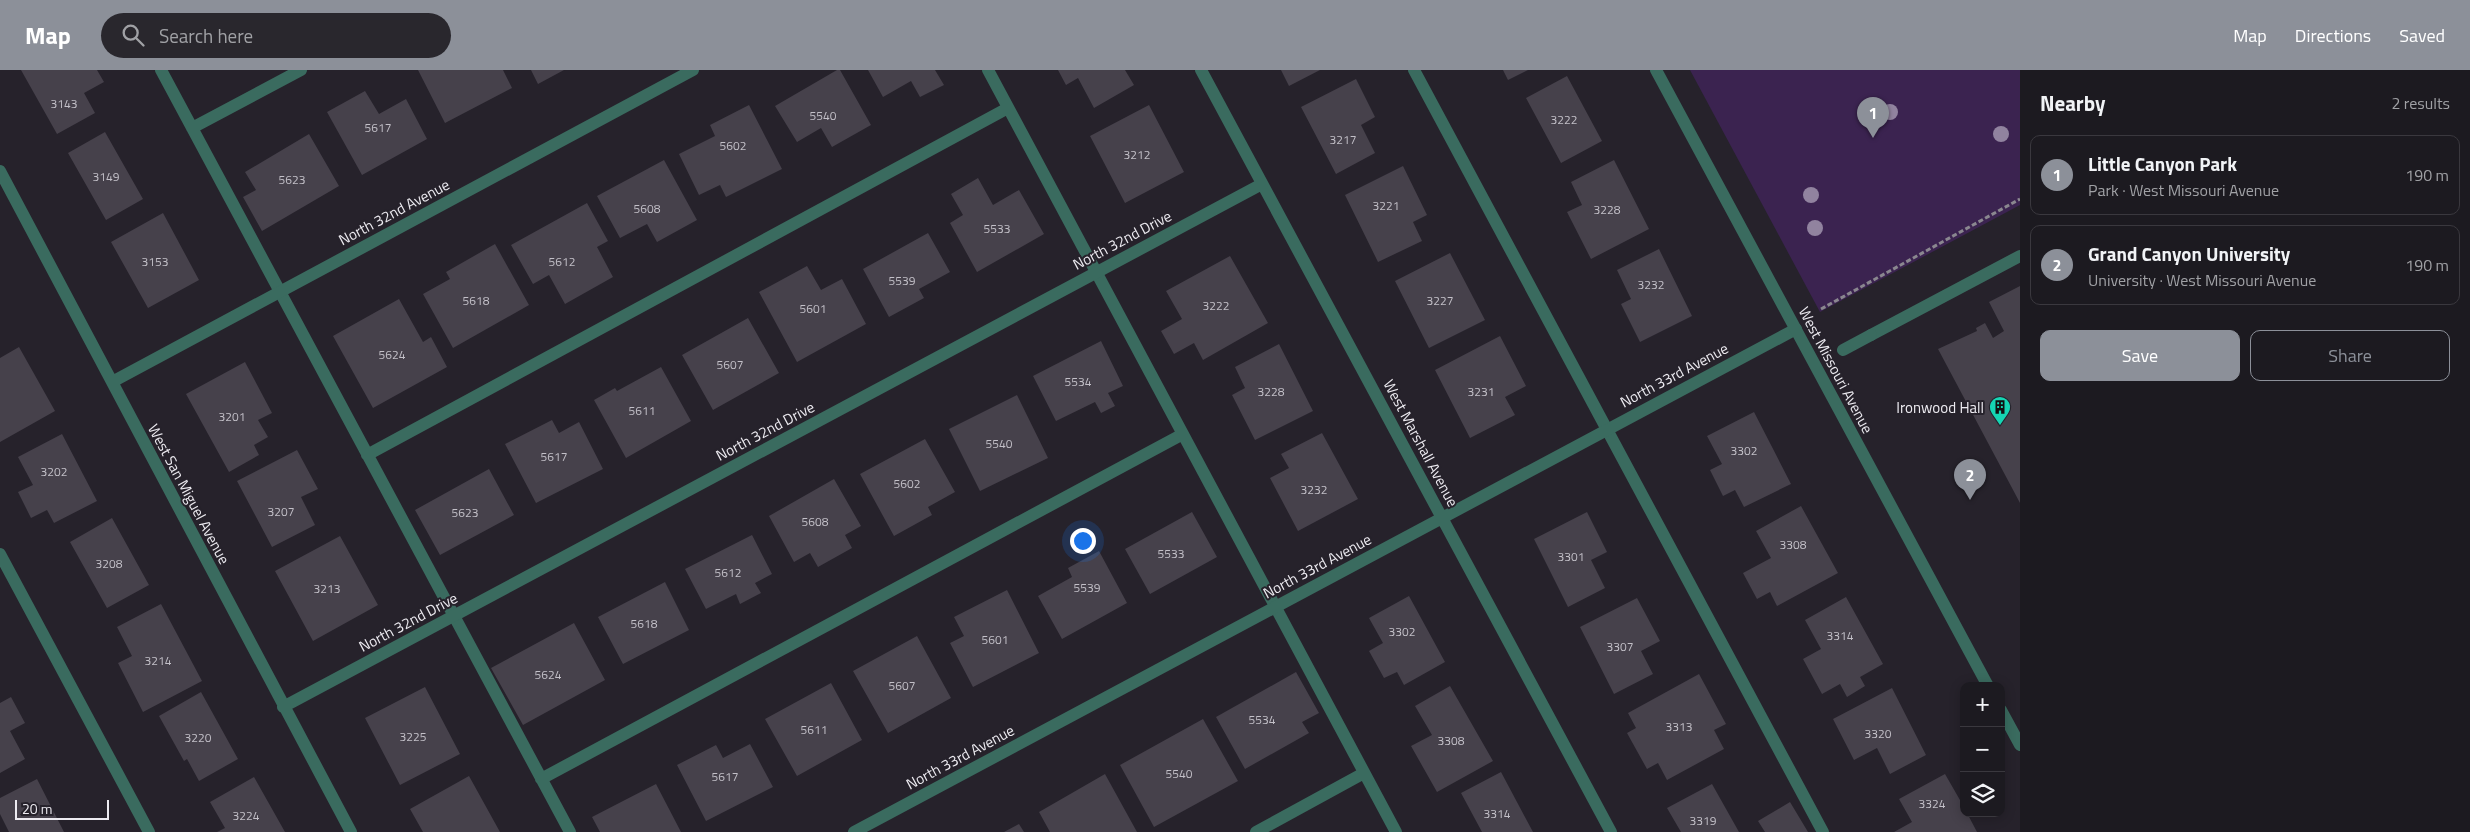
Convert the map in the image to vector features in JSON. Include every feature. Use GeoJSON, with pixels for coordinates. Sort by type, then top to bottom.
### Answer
{"type":"FeatureCollection","features":[{"type":"Feature","properties":{"kind":"street"},"geometry":{"type":"LineString","coordinates":[[160,70],[452,617],[570,832]]}},
{"type":"Feature","properties":{"kind":"street"},"geometry":{"type":"LineString","coordinates":[[192,128],[301,70]]}},
{"type":"Feature","properties":{"kind":"street","name":"North 32nd Avenue"},"geometry":{"type":"LineString","coordinates":[[112,382],[692,70]]}},
{"type":"Feature","properties":{"kind":"street"},"geometry":{"type":"LineString","coordinates":[[988,70],[1396,832]]}},
{"type":"Feature","properties":{"kind":"street","name":"West Marshall Avenue"},"geometry":{"type":"LineString","coordinates":[[1201,70],[1611,832]]}},
{"type":"Feature","properties":{"kind":"street"},"geometry":{"type":"LineString","coordinates":[[1414,70],[1823,832]]}},
{"type":"Feature","properties":{"kind":"street","name":"West Missouri Avenue"},"geometry":{"type":"LineString","coordinates":[[1656,70],[1986,682]]}},
{"type":"Feature","properties":{"kind":"street"},"geometry":{"type":"LineString","coordinates":[[367,455],[1008,108]]}},
{"type":"Feature","properties":{"kind":"street","name":"West San Miguel Avenue"},"geometry":{"type":"LineString","coordinates":[[0,171],[351,832]]}},
{"type":"Feature","properties":{"kind":"street","name":"North 32nd Drive"},"geometry":{"type":"LineString","coordinates":[[283,707],[1262,184]]}},
{"type":"Feature","properties":{"kind":"street"},"geometry":{"type":"LineString","coordinates":[[1843,350],[2020,256]]}},
{"type":"Feature","properties":{"kind":"street","name":"North 33rd Avenue"},"geometry":{"type":"LineString","coordinates":[[854,832],[1796,329]]}},
{"type":"Feature","properties":{"kind":"street"},"geometry":{"type":"LineString","coordinates":[[541,779],[1183,434]]}},
{"type":"Feature","properties":{"kind":"street"},"geometry":{"type":"LineString","coordinates":[[0,554],[149,832]]}},
{"type":"Feature","properties":{"kind":"street"},"geometry":{"type":"LineString","coordinates":[[2005,717],[2020,745]]}},
{"type":"Feature","properties":{"kind":"street"},"geometry":{"type":"LineString","coordinates":[[1256,832],[1364,774]]}},
{"type":"Feature","properties":{"kind":"path"},"geometry":{"type":"LineString","coordinates":[[1820,308],[2020,199]]}},
{"type":"Feature","properties":{"kind":"shaded area"},"geometry":{"type":"Polygon","coordinates":[[[1690,70],[2020,70],[2020,205],[1820,312],[1690,70]]]}},
{"type":"Feature","properties":{"kind":"building"},"geometry":{"type":"Polygon","coordinates":[[[21,70],[97,70],[104,82],[84,93],[95,113],[57,134],[21,70]]]}},
{"type":"Feature","properties":{"kind":"building"},"geometry":{"type":"Polygon","coordinates":[[[418,70],[503,70],[512,88],[445,123],[418,70]]]}},
{"type":"Feature","properties":{"kind":"building"},"geometry":{"type":"Polygon","coordinates":[[[531,70],[564,70],[538,84],[531,70]]]}},
{"type":"Feature","properties":{"kind":"building"},"geometry":{"type":"Polygon","coordinates":[[[840,70],[871,125],[832,147],[821,128],[797,142],[775,106],[840,70]]]}},
{"type":"Feature","properties":{"kind":"building"},"geometry":{"type":"Polygon","coordinates":[[[868,70],[935,70],[944,85],[920,97],[911,81],[883,97],[868,70]]]}},
{"type":"Feature","properties":{"kind":"building"},"geometry":{"type":"Polygon","coordinates":[[[1058,70],[1125,70],[1134,85],[1094,108],[1078,78],[1066,85],[1058,70]]]}},
{"type":"Feature","properties":{"kind":"building"},"geometry":{"type":"Polygon","coordinates":[[[1281,70],[1320,70],[1289,86],[1281,70]]]}},
{"type":"Feature","properties":{"kind":"building"},"geometry":{"type":"Polygon","coordinates":[[[1503,70],[1528,70],[1508,80],[1503,70]]]}},
{"type":"Feature","properties":{"kind":"building"},"geometry":{"type":"Polygon","coordinates":[[[1567,76],[1602,141],[1561,163],[1526,98],[1567,76]]]}},
{"type":"Feature","properties":{"kind":"building"},"geometry":{"type":"Polygon","coordinates":[[[1356,79],[1375,117],[1361,125],[1375,153],[1336,174],[1301,107],[1356,79]]]}},
{"type":"Feature","properties":{"kind":"building"},"geometry":{"type":"Polygon","coordinates":[[[365,91],[379,114],[406,99],[427,139],[362,175],[327,112],[365,91]]]}},
{"type":"Feature","properties":{"kind":"building"},"geometry":{"type":"Polygon","coordinates":[[[749,105],[782,169],[726,197],[720,185],[699,195],[679,154],[715,136],[710,125],[749,105]]]}},
{"type":"Feature","properties":{"kind":"building"},"geometry":{"type":"Polygon","coordinates":[[[1149,105],[1184,172],[1125,203],[1090,136],[1149,105]]]}},
{"type":"Feature","properties":{"kind":"building"},"geometry":{"type":"Polygon","coordinates":[[[105,132],[143,199],[106,220],[68,153],[105,132]]]}},
{"type":"Feature","properties":{"kind":"building"},"geometry":{"type":"Polygon","coordinates":[[[309,134],[339,186],[262,231],[243,197],[256,190],[245,172],[309,134]]]}},
{"type":"Feature","properties":{"kind":"building"},"geometry":{"type":"Polygon","coordinates":[[[664,160],[697,220],[657,242],[647,224],[620,238],[597,196],[664,160]]]}},
{"type":"Feature","properties":{"kind":"building"},"geometry":{"type":"Polygon","coordinates":[[[1614,160],[1649,229],[1591,259],[1567,212],[1582,205],[1571,182],[1614,160]]]}},
{"type":"Feature","properties":{"kind":"building"},"geometry":{"type":"Polygon","coordinates":[[[1403,166],[1427,215],[1413,222],[1422,241],[1378,262],[1345,195],[1403,166]]]}},
{"type":"Feature","properties":{"kind":"building"},"geometry":{"type":"Polygon","coordinates":[[[978,178],[993,205],[1019,190],[1044,234],[977,272],[950,223],[963,215],[951,194],[978,178]]]}},
{"type":"Feature","properties":{"kind":"building"},"geometry":{"type":"Polygon","coordinates":[[[587,203],[608,241],[597,247],[613,277],[565,304],[549,275],[533,284],[511,245],[587,203]]]}},
{"type":"Feature","properties":{"kind":"building"},"geometry":{"type":"Polygon","coordinates":[[[163,213],[199,280],[148,308],[111,242],[163,213]]]}},
{"type":"Feature","properties":{"kind":"building"},"geometry":{"type":"Polygon","coordinates":[[[928,233],[950,272],[919,289],[924,298],[889,317],[863,269],[928,233]]]}},
{"type":"Feature","properties":{"kind":"building"},"geometry":{"type":"Polygon","coordinates":[[[495,244],[529,305],[453,348],[423,294],[450,279],[446,272],[495,244]]]}},
{"type":"Feature","properties":{"kind":"building"},"geometry":{"type":"Polygon","coordinates":[[[1659,249],[1692,316],[1640,342],[1621,304],[1631,299],[1617,270],[1659,249]]]}},
{"type":"Feature","properties":{"kind":"building"},"geometry":{"type":"Polygon","coordinates":[[[1450,253],[1485,320],[1429,348],[1395,281],[1450,253]]]}},
{"type":"Feature","properties":{"kind":"building"},"geometry":{"type":"Polygon","coordinates":[[[1230,256],[1268,323],[1203,360],[1194,343],[1174,354],[1161,331],[1182,319],[1166,291],[1230,256]]]}},
{"type":"Feature","properties":{"kind":"building"},"geometry":{"type":"Polygon","coordinates":[[[807,266],[821,290],[842,279],[866,324],[797,362],[759,292],[807,266]]]}},
{"type":"Feature","properties":{"kind":"building","name":"Ironwood Hall"},"geometry":{"type":"Polygon","coordinates":[[[2020,286],[2020,503],[1938,349],[1977,331],[1976,328],[1985,323],[1993,338],[2004,331],[1989,302],[2020,286]]]}},
{"type":"Feature","properties":{"kind":"building"},"geometry":{"type":"Polygon","coordinates":[[[399,299],[423,342],[431,337],[447,367],[373,408],[333,336],[399,299]]]}},
{"type":"Feature","properties":{"kind":"building"},"geometry":{"type":"Polygon","coordinates":[[[748,318],[779,373],[713,410],[682,355],[748,318]]]}},
{"type":"Feature","properties":{"kind":"building"},"geometry":{"type":"Polygon","coordinates":[[[1500,336],[1526,386],[1505,397],[1515,415],[1470,438],[1435,370],[1500,336]]]}},
{"type":"Feature","properties":{"kind":"building"},"geometry":{"type":"Polygon","coordinates":[[[1101,341],[1123,386],[1108,393],[1115,406],[1101,413],[1095,402],[1056,421],[1033,376],[1101,341]]]}},
{"type":"Feature","properties":{"kind":"building"},"geometry":{"type":"Polygon","coordinates":[[[1279,344],[1313,411],[1255,440],[1232,395],[1245,388],[1235,367],[1279,344]]]}},
{"type":"Feature","properties":{"kind":"building"},"geometry":{"type":"Polygon","coordinates":[[[19,347],[55,411],[0,442],[0,358],[19,347]]]}},
{"type":"Feature","properties":{"kind":"building"},"geometry":{"type":"Polygon","coordinates":[[[245,362],[272,413],[258,420],[268,437],[254,445],[259,455],[229,472],[186,394],[245,362]]]}},
{"type":"Feature","properties":{"kind":"building"},"geometry":{"type":"Polygon","coordinates":[[[661,367],[691,421],[626,458],[594,400],[615,388],[617,391],[661,367]]]}},
{"type":"Feature","properties":{"kind":"building"},"geometry":{"type":"Polygon","coordinates":[[[1017,395],[1048,458],[980,491],[949,429],[1017,395]]]}},
{"type":"Feature","properties":{"kind":"building"},"geometry":{"type":"Polygon","coordinates":[[[1754,412],[1791,484],[1744,507],[1735,490],[1723,496],[1710,470],[1722,464],[1707,436],[1754,412]]]}},
{"type":"Feature","properties":{"kind":"building"},"geometry":{"type":"Polygon","coordinates":[[[552,420],[559,433],[579,422],[603,469],[536,503],[505,444],[552,420]]]}},
{"type":"Feature","properties":{"kind":"building"},"geometry":{"type":"Polygon","coordinates":[[[1322,433],[1358,499],[1298,531],[1270,478],[1289,468],[1281,454],[1322,433]]]}},
{"type":"Feature","properties":{"kind":"building"},"geometry":{"type":"Polygon","coordinates":[[[62,434],[97,501],[54,523],[47,510],[31,518],[18,492],[33,485],[18,457],[62,434]]]}},
{"type":"Feature","properties":{"kind":"building"},"geometry":{"type":"Polygon","coordinates":[[[925,439],[955,492],[928,507],[932,515],[894,536],[860,474],[925,439]]]}},
{"type":"Feature","properties":{"kind":"building"},"geometry":{"type":"Polygon","coordinates":[[[297,450],[318,489],[301,497],[315,525],[272,547],[237,481],[297,450]]]}},
{"type":"Feature","properties":{"kind":"building"},"geometry":{"type":"Polygon","coordinates":[[[489,469],[514,515],[440,555],[415,510],[489,469]]]}},
{"type":"Feature","properties":{"kind":"building"},"geometry":{"type":"Polygon","coordinates":[[[834,479],[861,526],[845,535],[852,548],[818,567],[810,553],[794,562],[769,516],[834,479]]]}},
{"type":"Feature","properties":{"kind":"building"},"geometry":{"type":"Polygon","coordinates":[[[1801,506],[1838,573],[1777,606],[1770,592],[1757,599],[1743,573],[1771,558],[1756,531],[1801,506]]]}},
{"type":"Feature","properties":{"kind":"building"},"geometry":{"type":"Polygon","coordinates":[[[1192,512],[1217,557],[1150,594],[1125,549],[1192,512]]]}},
{"type":"Feature","properties":{"kind":"building"},"geometry":{"type":"Polygon","coordinates":[[[1587,512],[1607,552],[1591,560],[1605,588],[1568,607],[1534,539],[1587,512]]]}},
{"type":"Feature","properties":{"kind":"building"},"geometry":{"type":"Polygon","coordinates":[[[112,518],[149,585],[107,608],[70,542],[112,518]]]}},
{"type":"Feature","properties":{"kind":"building"},"geometry":{"type":"Polygon","coordinates":[[[752,535],[772,574],[755,583],[761,593],[740,604],[736,594],[706,609],[685,569],[752,535]]]}},
{"type":"Feature","properties":{"kind":"building"},"geometry":{"type":"Polygon","coordinates":[[[340,536],[378,605],[313,641],[275,571],[340,536]]]}},
{"type":"Feature","properties":{"kind":"building"},"geometry":{"type":"Polygon","coordinates":[[[1099,551],[1127,603],[1062,639],[1038,596],[1072,577],[1068,568],[1099,551]]]}},
{"type":"Feature","properties":{"kind":"building"},"geometry":{"type":"Polygon","coordinates":[[[665,582],[689,630],[623,664],[598,617],[665,582]]]}},
{"type":"Feature","properties":{"kind":"building"},"geometry":{"type":"Polygon","coordinates":[[[1007,590],[1039,653],[973,687],[950,643],[964,636],[954,617],[1007,590]]]}},
{"type":"Feature","properties":{"kind":"building"},"geometry":{"type":"Polygon","coordinates":[[[1409,596],[1445,662],[1404,685],[1397,672],[1384,678],[1369,651],[1383,643],[1369,618],[1409,596]]]}},
{"type":"Feature","properties":{"kind":"building"},"geometry":{"type":"Polygon","coordinates":[[[1846,597],[1883,664],[1860,677],[1865,686],[1847,697],[1840,684],[1822,694],[1803,659],[1821,649],[1805,620],[1846,597]]]}},
{"type":"Feature","properties":{"kind":"building"},"geometry":{"type":"Polygon","coordinates":[[[1637,598],[1660,641],[1641,651],[1653,674],[1614,694],[1580,627],[1637,598]]]}},
{"type":"Feature","properties":{"kind":"building"},"geometry":{"type":"Polygon","coordinates":[[[161,604],[202,681],[143,712],[118,663],[132,656],[117,627],[161,604]]]}},
{"type":"Feature","properties":{"kind":"building"},"geometry":{"type":"Polygon","coordinates":[[[574,623],[605,680],[523,725],[491,668],[574,623]]]}},
{"type":"Feature","properties":{"kind":"building"},"geometry":{"type":"Polygon","coordinates":[[[917,636],[951,698],[888,733],[853,671],[917,636]]]}},
{"type":"Feature","properties":{"kind":"building"},"geometry":{"type":"Polygon","coordinates":[[[1296,672],[1319,713],[1302,722],[1309,733],[1245,769],[1216,717],[1296,672]]]}},
{"type":"Feature","properties":{"kind":"building"},"geometry":{"type":"Polygon","coordinates":[[[1699,674],[1726,724],[1714,730],[1724,749],[1667,780],[1658,763],[1647,769],[1627,733],[1636,728],[1628,713],[1699,674]]]}},
{"type":"Feature","properties":{"kind":"building"},"geometry":{"type":"Polygon","coordinates":[[[831,683],[862,740],[797,776],[765,719],[831,683]]]}},
{"type":"Feature","properties":{"kind":"building"},"geometry":{"type":"Polygon","coordinates":[[[1450,686],[1493,761],[1437,792],[1411,746],[1432,735],[1415,706],[1450,686]]]}},
{"type":"Feature","properties":{"kind":"building"},"geometry":{"type":"Polygon","coordinates":[[[425,687],[460,754],[400,785],[365,718],[425,687]]]}},
{"type":"Feature","properties":{"kind":"building"},"geometry":{"type":"Polygon","coordinates":[[[1892,688],[1926,755],[1890,774],[1877,748],[1854,760],[1833,719],[1892,688]]]}},
{"type":"Feature","properties":{"kind":"building"},"geometry":{"type":"Polygon","coordinates":[[[201,692],[238,759],[199,781],[187,759],[184,761],[159,716],[201,692]]]}},
{"type":"Feature","properties":{"kind":"building"},"geometry":{"type":"Polygon","coordinates":[[[11,697],[25,723],[10,731],[25,759],[0,773],[0,703],[11,697]]]}},
{"type":"Feature","properties":{"kind":"building"},"geometry":{"type":"Polygon","coordinates":[[[1203,719],[1238,781],[1154,827],[1120,765],[1203,719]]]}},
{"type":"Feature","properties":{"kind":"building"},"geometry":{"type":"Polygon","coordinates":[[[750,744],[773,787],[706,821],[677,765],[716,745],[723,758],[750,744]]]}},
{"type":"Feature","properties":{"kind":"building"},"geometry":{"type":"Polygon","coordinates":[[[1501,772],[1533,832],[1482,832],[1461,793],[1501,772]]]}},
{"type":"Feature","properties":{"kind":"building"},"geometry":{"type":"Polygon","coordinates":[[[1105,774],[1137,832],[1050,832],[1039,812],[1105,774]]]}},
{"type":"Feature","properties":{"kind":"building"},"geometry":{"type":"Polygon","coordinates":[[[1945,774],[1960,800],[1960,817],[1969,817],[1977,832],[1894,832],[1912,822],[1899,799],[1945,774]]]}},
{"type":"Feature","properties":{"kind":"building"},"geometry":{"type":"Polygon","coordinates":[[[469,776],[500,832],[423,832],[410,809],[469,776]]]}},
{"type":"Feature","properties":{"kind":"building"},"geometry":{"type":"Polygon","coordinates":[[[254,777],[285,832],[217,832],[225,828],[210,802],[254,777]]]}},
{"type":"Feature","properties":{"kind":"building"},"geometry":{"type":"Polygon","coordinates":[[[37,779],[64,832],[9,832],[0,814],[0,798],[37,779]]]}},
{"type":"Feature","properties":{"kind":"building"},"geometry":{"type":"Polygon","coordinates":[[[656,784],[681,832],[600,832],[592,817],[656,784]]]}},
{"type":"Feature","properties":{"kind":"building"},"geometry":{"type":"Polygon","coordinates":[[[1712,784],[1739,832],[1681,832],[1667,808],[1712,784]]]}},
{"type":"Feature","properties":{"kind":"building"},"geometry":{"type":"Polygon","coordinates":[[[1790,802],[1808,832],[1765,832],[1758,821],[1790,802]]]}},
{"type":"Feature","properties":{"kind":"building"},"geometry":{"type":"Polygon","coordinates":[[[1019,824],[1024,832],[1004,832],[1019,824]]]}},
{"type":"Feature","properties":{"kind":"place","name":"Little Canyon Park"},"geometry":{"type":"Point","coordinates":[1873,138]}},
{"type":"Feature","properties":{"kind":"place","name":"Ironwood Hall"},"geometry":{"type":"Point","coordinates":[2000,426]}},
{"type":"Feature","properties":{"kind":"place","name":"Grand Canyon University"},"geometry":{"type":"Point","coordinates":[1970,500]}}]}
